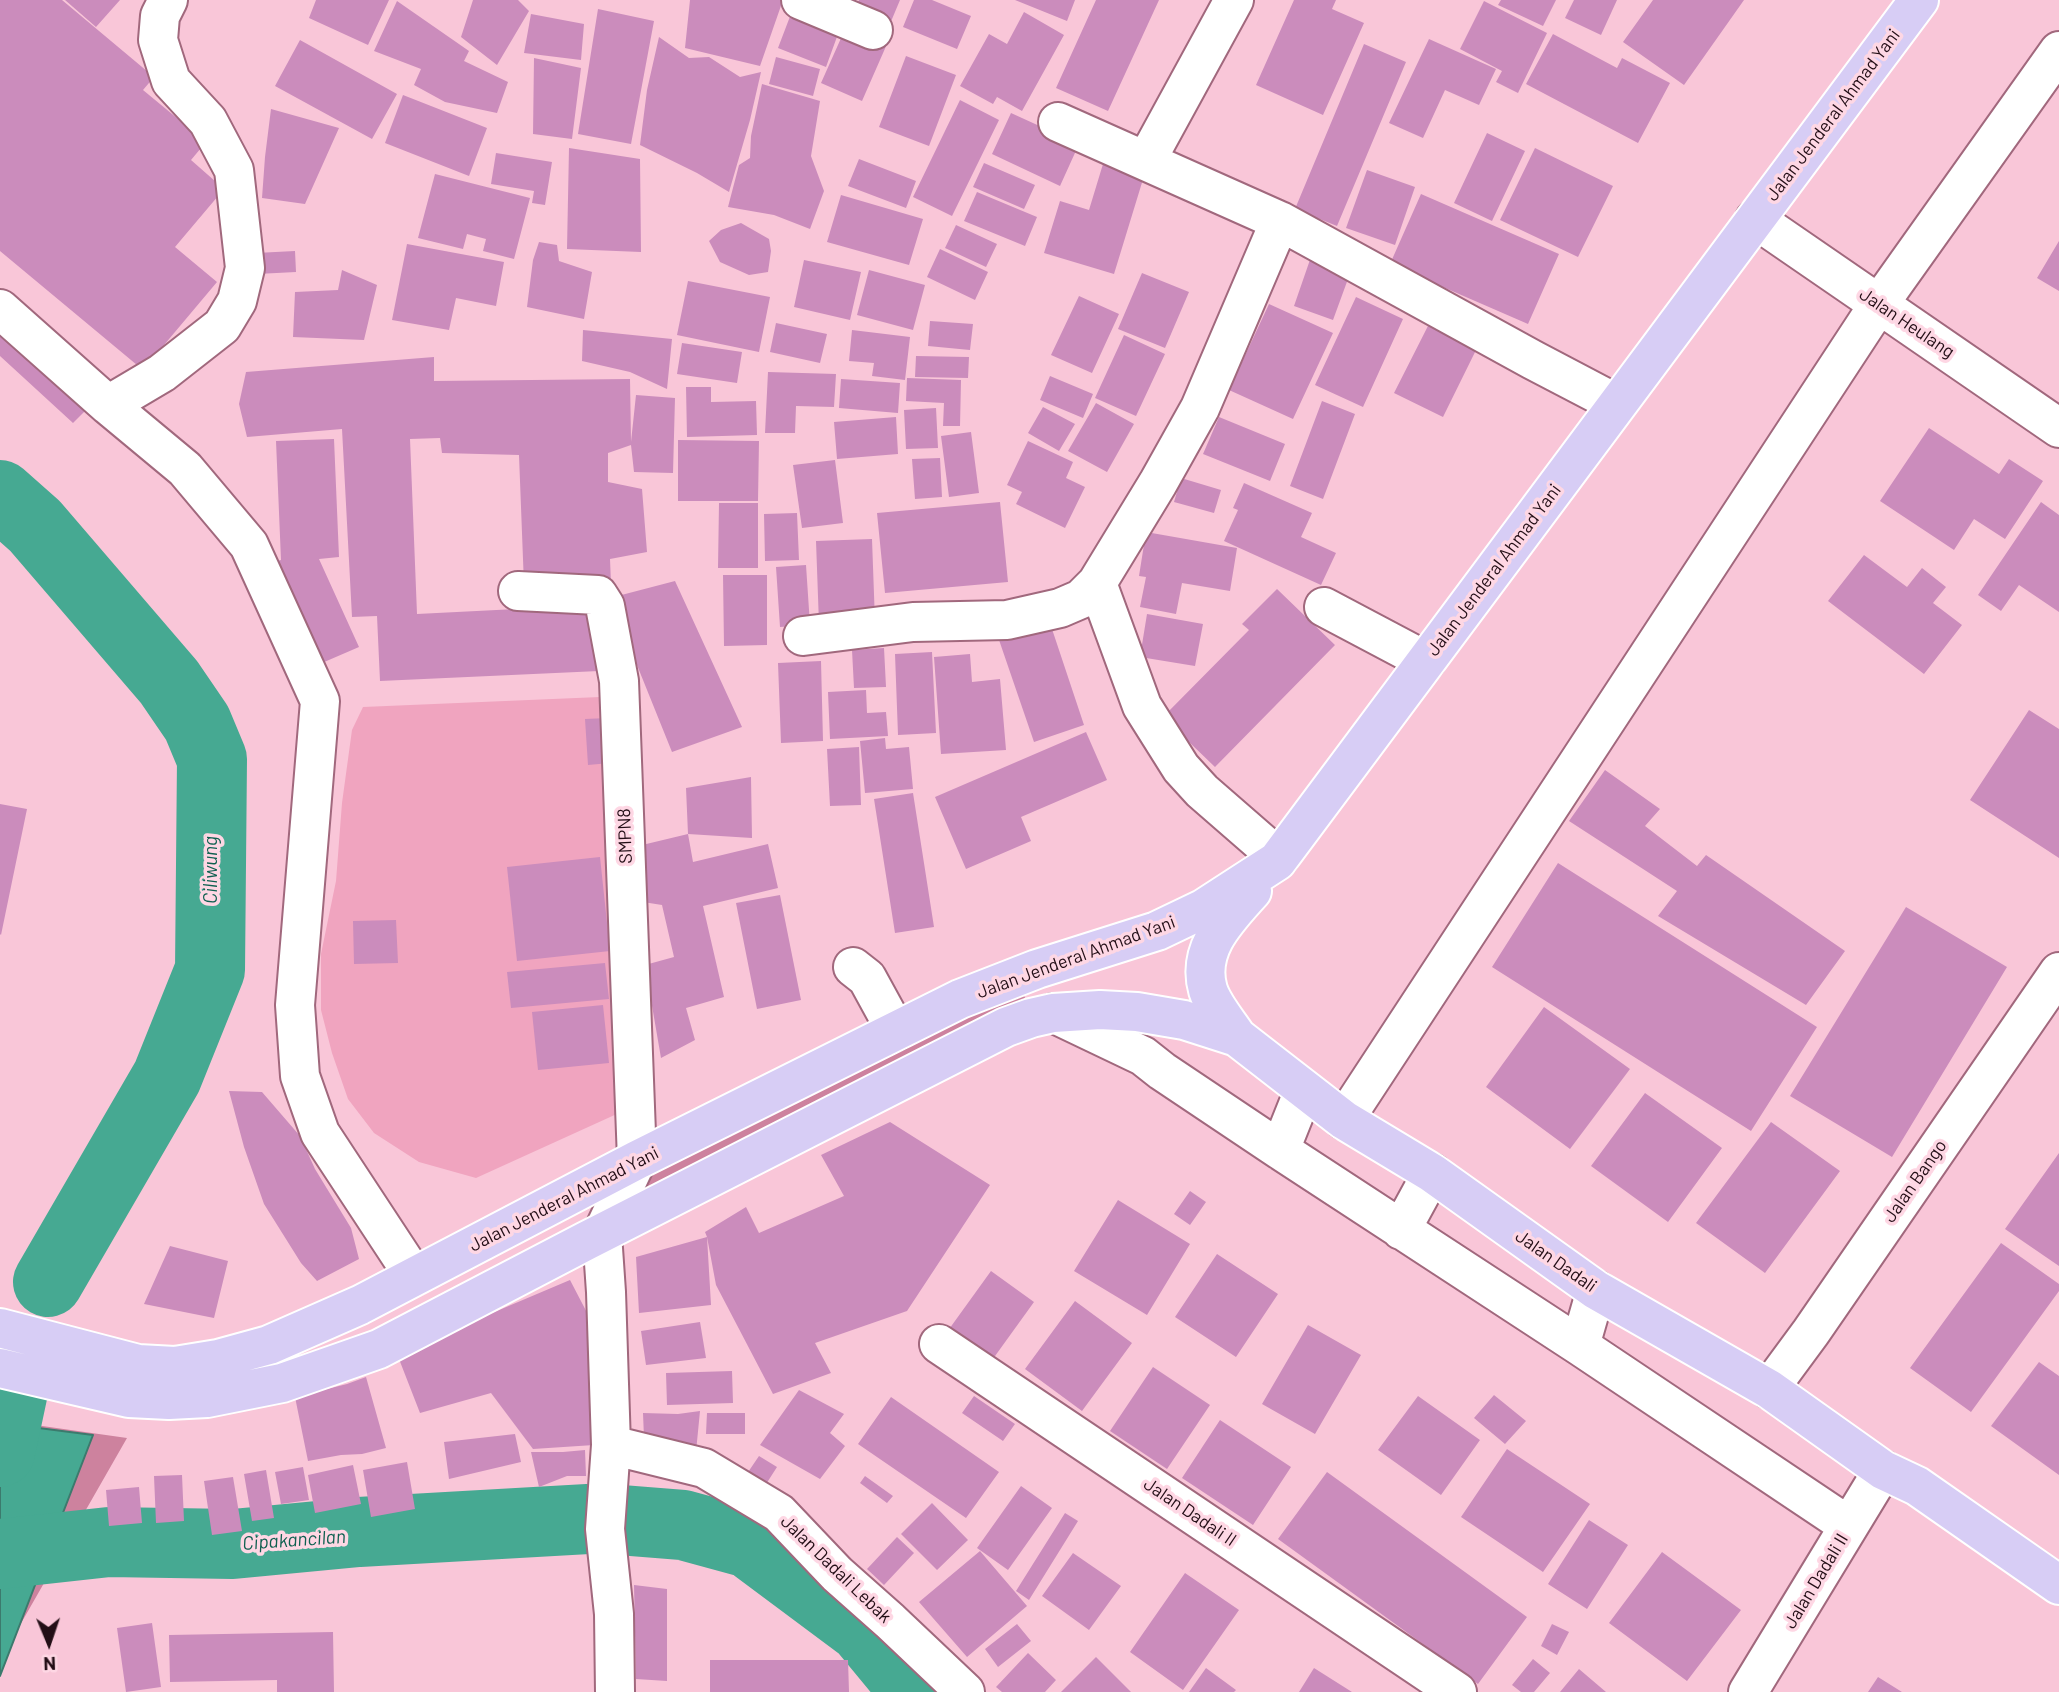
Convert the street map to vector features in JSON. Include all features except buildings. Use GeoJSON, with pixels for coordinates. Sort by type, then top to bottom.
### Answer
{"type":"FeatureCollection","features":[{"type":"Feature","properties":{"kind":"main road","name":"Jalan Jenderal Ahmad Yani"},"geometry":{"type":"LineString","coordinates":[[0,1368],[81,1369],[138,1364],[175,1366],[218,1360],[269,1345],[360,1305],[637,1160],[960,999],[1004,981],[1157,931],[1203,909],[1278,860],[1755,219],[1911,2]]}},
{"type":"Feature","properties":{"kind":"main road"},"geometry":{"type":"LineString","coordinates":[[1237,1037],[1209,992],[1205,973],[1209,951],[1214,935],[1278,860]]}},
{"type":"Feature","properties":{"kind":"main road","name":"Jalan Dadali"},"geometry":{"type":"LineString","coordinates":[[1042,1016],[1100,1010],[1137,1012],[1184,1020],[1237,1037],[1344,1120],[1432,1173],[1596,1290],[1769,1389],[1883,1470],[1917,1486],[2059,1585]]}},
{"type":"Feature","properties":{"kind":"main road","name":"Jalan Jenderal Ahmad Yani"},"geometry":{"type":"LineString","coordinates":[[0,1328],[81,1369],[129,1398],[207,1398],[282,1383],[379,1349],[1006,1027],[1042,1016]]}},
{"type":"Feature","properties":{"kind":"main road"},"geometry":{"type":"LineString","coordinates":[[360,1305],[379,1349]]}},
{"type":"Feature","properties":{"kind":"street"},"geometry":{"type":"LineString","coordinates":[[108,405],[162,373],[222,326],[237,301],[245,268],[234,170],[208,121],[171,80],[158,40],[160,16],[168,0]]}},
{"type":"Feature","properties":{"kind":"street"},"geometry":{"type":"LineString","coordinates":[[802,0],[873,30]]}},
{"type":"Feature","properties":{"kind":"street"},"geometry":{"type":"LineString","coordinates":[[1146,161],[1234,0]]}},
{"type":"Feature","properties":{"kind":"street"},"geometry":{"type":"LineString","coordinates":[[1344,1120],[1879,304],[2059,51]]}},
{"type":"Feature","properties":{"kind":"street"},"geometry":{"type":"LineString","coordinates":[[1058,122],[1280,222],[1617,404]]}},
{"type":"Feature","properties":{"kind":"street","name":"Jalan Heulang"},"geometry":{"type":"LineString","coordinates":[[1755,219],[2059,428]]}},
{"type":"Feature","properties":{"kind":"street"},"geometry":{"type":"LineString","coordinates":[[803,636],[913,622],[1007,620],[1060,608],[1081,599],[1097,583],[1200,408],[1280,222]]}},
{"type":"Feature","properties":{"kind":"street"},"geometry":{"type":"LineString","coordinates":[[0,309],[185,469],[249,545],[320,701],[295,1004],[300,1076],[320,1133],[414,1276]]}},
{"type":"Feature","properties":{"kind":"street"},"geometry":{"type":"LineString","coordinates":[[1097,583],[1142,706],[1181,768],[1202,791],[1278,860]]}},
{"type":"Feature","properties":{"kind":"street","name":"SMPN8"},"geometry":{"type":"LineString","coordinates":[[518,591],[598,595],[605,606],[619,681],[637,1160]]}},
{"type":"Feature","properties":{"kind":"street"},"geometry":{"type":"LineString","coordinates":[[1324,607],[1426,661]]}},
{"type":"Feature","properties":{"kind":"street"},"geometry":{"type":"LineString","coordinates":[[853,967],[867,978],[896,1031]]}},
{"type":"Feature","properties":{"kind":"street","name":"Jalan Bango"},"geometry":{"type":"LineString","coordinates":[[1769,1389],[1819,1321],[2059,972]]}},
{"type":"Feature","properties":{"kind":"street"},"geometry":{"type":"LineString","coordinates":[[1042,1016],[1143,1056],[1162,1072],[1849,1526]]}},
{"type":"Feature","properties":{"kind":"street"},"geometry":{"type":"LineString","coordinates":[[1280,1150],[1304,1090]]}},
{"type":"Feature","properties":{"kind":"street"},"geometry":{"type":"LineString","coordinates":[[615,1692],[614,1614],[605,1529],[611,1445],[606,1292],[601,1234],[637,1160]]}},
{"type":"Feature","properties":{"kind":"street"},"geometry":{"type":"LineString","coordinates":[[1401,1230],[1432,1173]]}},
{"type":"Feature","properties":{"kind":"street"},"geometry":{"type":"LineString","coordinates":[[1580,1346],[1596,1290]]}},
{"type":"Feature","properties":{"kind":"street","name":"Jalan Dadali II"},"geometry":{"type":"LineString","coordinates":[[939,1344],[1443,1688]]}},
{"type":"Feature","properties":{"kind":"street","name":"Jalan Dadali Lebak"},"geometry":{"type":"LineString","coordinates":[[611,1445],[704,1468],[779,1513],[837,1574],[890,1620],[965,1692]]}},
{"type":"Feature","properties":{"kind":"street","name":"Jalan Dadali II"},"geometry":{"type":"LineString","coordinates":[[1748,1692],[1883,1470]]}},
{"type":"Feature","properties":{"kind":"shaded area"},"geometry":{"type":"Polygon","coordinates":[[[600,697],[615,852],[652,1098],[476,1178],[419,1162],[374,1133],[348,1099],[321,1010],[321,954],[336,881],[342,803],[352,730],[363,707],[600,697]]]}},
{"type":"Feature","properties":{"kind":"shaded area"},"geometry":{"type":"Polygon","coordinates":[[[1021,989],[1028,1004],[620,1201],[609,1187],[1021,989]]]}},
{"type":"Feature","properties":{"kind":"shaded area"},"geometry":{"type":"Polygon","coordinates":[[[0,1420],[127,1438],[0,1660],[0,1420]]]}},
{"type":"Feature","properties":{"kind":"shaded area"},"geometry":{"type":"Polygon","coordinates":[[[0,1423],[93,1435],[0,1676],[0,1423]]]}},
{"type":"Feature","properties":{"kind":"waterway","name":"Ciliwung"},"geometry":{"type":"LineString","coordinates":[[0,495],[35,526],[169,682],[197,723],[212,759],[210,970],[167,1077],[48,1282]]}},
{"type":"Feature","properties":{"kind":"waterway","name":"Ciliwung"},"geometry":{"type":"LineString","coordinates":[[0,1452],[13,1391]]}},
{"type":"Feature","properties":{"kind":"waterway","name":"Cipakancilan"},"geometry":{"type":"LineString","coordinates":[[0,1554],[109,1542],[233,1544],[359,1532],[588,1519]]}},
{"type":"Feature","properties":{"kind":"waterway","name":"Cipakancilan"},"geometry":{"type":"LineString","coordinates":[[620,1520],[683,1525],[749,1543],[863,1628],[916,1692]]}}]}
